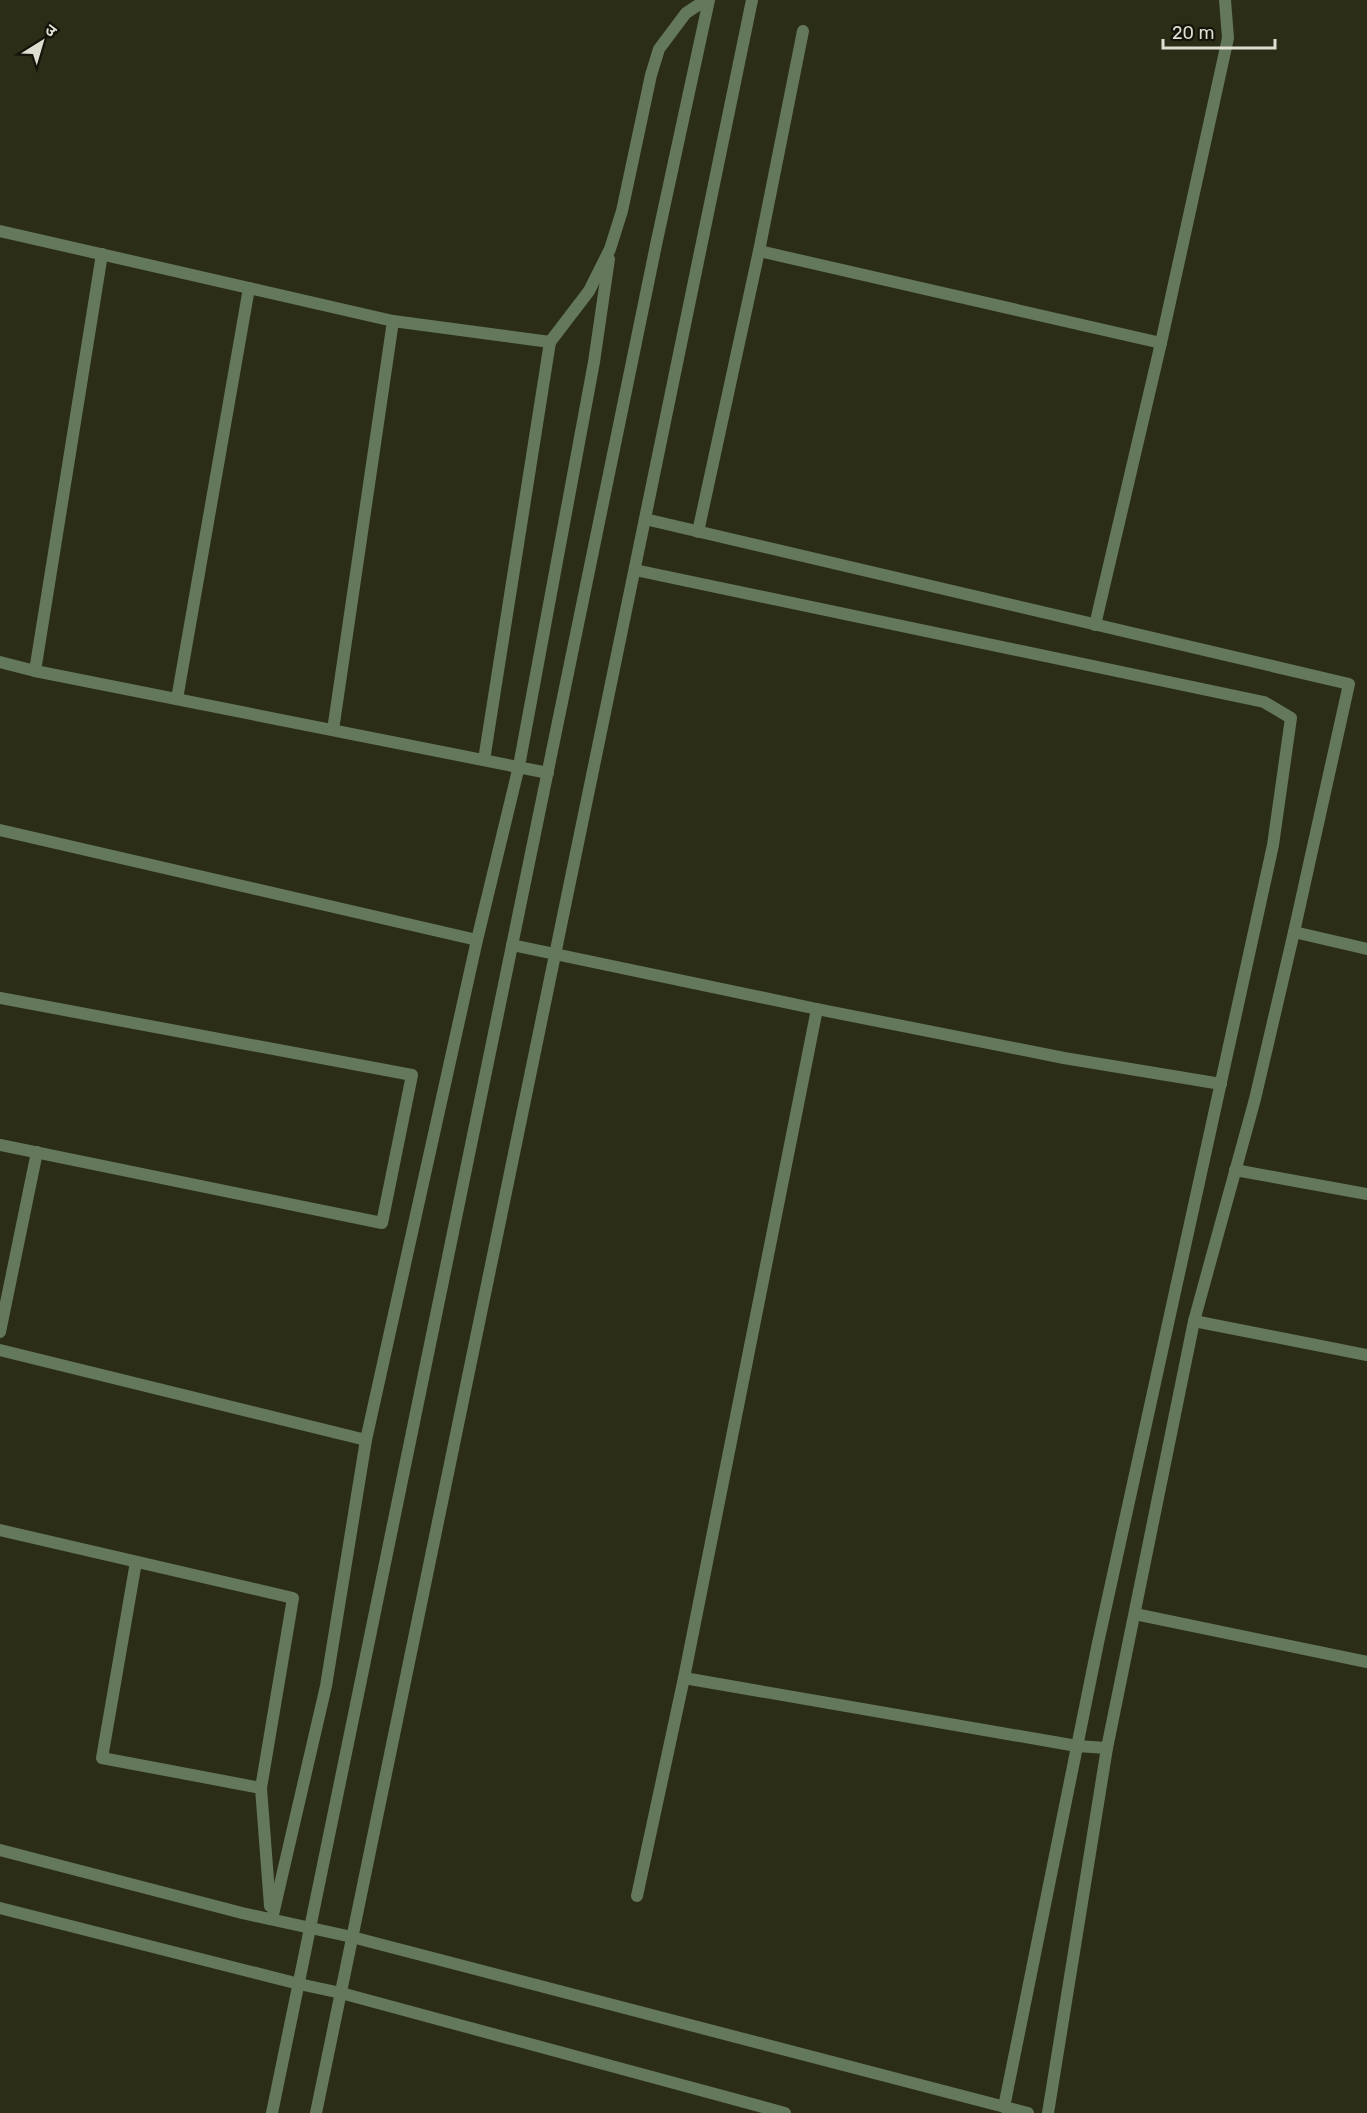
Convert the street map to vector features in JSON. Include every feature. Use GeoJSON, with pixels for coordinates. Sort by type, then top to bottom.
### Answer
{"type":"FeatureCollection","features":[{"type":"Feature","properties":{"kind":"street"},"geometry":{"type":"LineString","coordinates":[[484,760],[550,342],[589,291],[610,249],[622,211],[651,75],[659,49],[686,13],[708,0]]}},
{"type":"Feature","properties":{"kind":"street"},"geometry":{"type":"LineString","coordinates":[[273,2113],[708,0]]}},
{"type":"Feature","properties":{"kind":"street"},"geometry":{"type":"LineString","coordinates":[[316,2113],[752,0]]}},
{"type":"Feature","properties":{"kind":"street"},"geometry":{"type":"LineString","coordinates":[[1095,625],[1161,343],[1228,38],[1225,0]]}},
{"type":"Feature","properties":{"kind":"street"},"geometry":{"type":"LineString","coordinates":[[698,532],[759,251],[803,31]]}},
{"type":"Feature","properties":{"kind":"street"},"geometry":{"type":"LineString","coordinates":[[0,231],[393,321],[550,342]]}},
{"type":"Feature","properties":{"kind":"street"},"geometry":{"type":"LineString","coordinates":[[272,1920],[326,1686],[366,1440],[477,940],[519,766],[594,362],[610,249]]}},
{"type":"Feature","properties":{"kind":"street"},"geometry":{"type":"LineString","coordinates":[[759,251],[1161,343]]}},
{"type":"Feature","properties":{"kind":"street"},"geometry":{"type":"LineString","coordinates":[[35,671],[102,254]]}},
{"type":"Feature","properties":{"kind":"street"},"geometry":{"type":"LineString","coordinates":[[177,699],[249,288]]}},
{"type":"Feature","properties":{"kind":"street"},"geometry":{"type":"LineString","coordinates":[[333,730],[393,321]]}},
{"type":"Feature","properties":{"kind":"street"},"geometry":{"type":"LineString","coordinates":[[645,519],[1349,684],[1255,1099],[1194,1321],[1107,1748],[1048,2113]]}},
{"type":"Feature","properties":{"kind":"street"},"geometry":{"type":"LineString","coordinates":[[634,570],[1264,702],[1291,718],[1273,845],[1077,1746],[1004,2107]]}},
{"type":"Feature","properties":{"kind":"street"},"geometry":{"type":"LineString","coordinates":[[0,662],[35,671],[548,773]]}},
{"type":"Feature","properties":{"kind":"street"},"geometry":{"type":"LineString","coordinates":[[0,830],[477,940]]}},
{"type":"Feature","properties":{"kind":"street"},"geometry":{"type":"LineString","coordinates":[[1294,932],[1367,949]]}},
{"type":"Feature","properties":{"kind":"street"},"geometry":{"type":"LineString","coordinates":[[513,945],[1064,1058],[1221,1084]]}},
{"type":"Feature","properties":{"kind":"street"},"geometry":{"type":"LineString","coordinates":[[0,998],[412,1076],[382,1223],[0,1145]]}},
{"type":"Feature","properties":{"kind":"street"},"geometry":{"type":"LineString","coordinates":[[637,1896],[684,1678],[817,1009]]}},
{"type":"Feature","properties":{"kind":"street"},"geometry":{"type":"LineString","coordinates":[[0,1332],[37,1152]]}},
{"type":"Feature","properties":{"kind":"street"},"geometry":{"type":"LineString","coordinates":[[1235,1170],[1367,1194]]}},
{"type":"Feature","properties":{"kind":"street"},"geometry":{"type":"LineString","coordinates":[[1194,1321],[1367,1355]]}},
{"type":"Feature","properties":{"kind":"street"},"geometry":{"type":"LineString","coordinates":[[0,1350],[366,1440]]}},
{"type":"Feature","properties":{"kind":"street"},"geometry":{"type":"LineString","coordinates":[[0,1530],[293,1598],[261,1788],[272,1920]]}},
{"type":"Feature","properties":{"kind":"street"},"geometry":{"type":"LineString","coordinates":[[136,1562],[102,1758],[261,1788]]}},
{"type":"Feature","properties":{"kind":"street"},"geometry":{"type":"LineString","coordinates":[[1135,1614],[1367,1662]]}},
{"type":"Feature","properties":{"kind":"street"},"geometry":{"type":"LineString","coordinates":[[684,1678],[1077,1746],[1107,1748]]}},
{"type":"Feature","properties":{"kind":"street"},"geometry":{"type":"LineString","coordinates":[[0,1850],[272,1920],[352,1937],[1028,2113]]}},
{"type":"Feature","properties":{"kind":"street"},"geometry":{"type":"LineString","coordinates":[[0,1908],[341,1993],[785,2113]]}}]}
